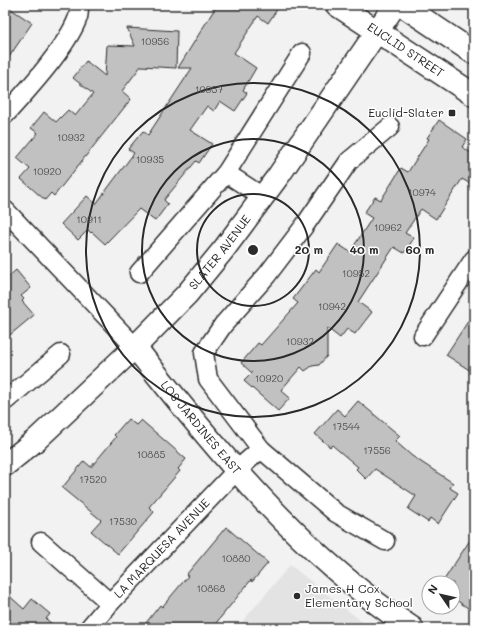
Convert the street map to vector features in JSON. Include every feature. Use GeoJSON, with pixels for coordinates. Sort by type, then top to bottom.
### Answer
{"type":"FeatureCollection","features":[{"type":"Feature","properties":{"kind":"main road","name":"EUCLID STREET"},"geometry":{"type":"LineString","coordinates":[[337,5],[474,95]]}},
{"type":"Feature","properties":{"kind":"main road","name":"SLATER AVENUE"},"geometry":{"type":"LineString","coordinates":[[5,465],[36,440],[135,347],[186,294],[224,249],[262,197],[395,5]]}},
{"type":"Feature","properties":{"kind":"main road"},"geometry":{"type":"LineString","coordinates":[[402,5],[474,53]]}},
{"type":"Feature","properties":{"kind":"main road","name":"LOS JARDINES EAST"},"geometry":{"type":"LineString","coordinates":[[135,347],[237,470],[272,509],[327,562],[356,587],[412,628]]}},
{"type":"Feature","properties":{"kind":"street"},"geometry":{"type":"LineString","coordinates":[[5,115],[18,101],[62,45],[78,16],[79,5]]}},
{"type":"Feature","properties":{"kind":"street"},"geometry":{"type":"LineString","coordinates":[[139,273],[226,173],[302,53]]}},
{"type":"Feature","properties":{"kind":"street"},"geometry":{"type":"LineString","coordinates":[[385,541],[336,512],[261,449],[208,379],[204,353],[223,325],[267,275],[305,225],[349,161],[390,128]]}},
{"type":"Feature","properties":{"kind":"street"},"geometry":{"type":"LineString","coordinates":[[226,173],[262,197]]}},
{"type":"Feature","properties":{"kind":"street","name":"LOS JARDINES EAST"},"geometry":{"type":"LineString","coordinates":[[5,210],[135,347]]}},
{"type":"Feature","properties":{"kind":"street"},"geometry":{"type":"LineString","coordinates":[[423,336],[474,259]]}},
{"type":"Feature","properties":{"kind":"street"},"geometry":{"type":"LineString","coordinates":[[5,401],[61,354]]}},
{"type":"Feature","properties":{"kind":"street","name":"LA MARQUESA AVENUE"},"geometry":{"type":"LineString","coordinates":[[89,628],[110,603],[237,470],[261,449]]}},
{"type":"Feature","properties":{"kind":"street"},"geometry":{"type":"LineString","coordinates":[[41,542],[110,603]]}},
{"type":"Feature","properties":{"kind":"shaded area","name":"James H Cox Elementary School"},"geometry":{"type":"Polygon","coordinates":[[[290,565],[370,628],[237,628],[290,565]]]}},
{"type":"Feature","properties":{"kind":"building"},"geometry":{"type":"Polygon","coordinates":[[[5,5],[32,23],[5,63],[5,5]]]}},
{"type":"Feature","properties":{"kind":"building"},"geometry":{"type":"Polygon","coordinates":[[[217,5],[280,5],[268,23],[258,16],[234,53],[256,68],[243,90],[247,93],[235,111],[220,101],[214,111],[207,106],[190,130],[212,144],[199,163],[196,161],[164,200],[168,204],[155,221],[139,209],[105,244],[88,230],[78,240],[61,224],[87,196],[96,204],[134,153],[128,149],[143,131],[148,135],[192,68],[178,68],[217,5]]]}},
{"type":"Feature","properties":{"kind":"building"},"geometry":{"type":"Polygon","coordinates":[[[127,28],[177,31],[176,68],[141,66],[122,91],[131,99],[54,196],[51,193],[45,200],[21,179],[30,169],[17,158],[38,133],[31,128],[44,112],[56,122],[68,110],[75,116],[93,94],[73,78],[86,61],[105,76],[107,45],[135,46],[127,28]]]}},
{"type":"Feature","properties":{"kind":"building"},"geometry":{"type":"Polygon","coordinates":[[[439,120],[467,139],[462,147],[474,155],[474,186],[462,179],[436,219],[421,209],[405,233],[414,238],[404,253],[394,247],[358,302],[372,312],[355,334],[347,329],[340,338],[327,328],[327,356],[319,365],[312,366],[305,371],[301,367],[281,390],[290,398],[278,411],[244,381],[252,373],[241,363],[258,343],[261,345],[298,303],[293,299],[316,269],[319,272],[338,244],[350,252],[372,218],[364,213],[375,197],[381,200],[401,168],[408,172],[439,120]]]}},
{"type":"Feature","properties":{"kind":"building"},"geometry":{"type":"Polygon","coordinates":[[[16,270],[31,288],[21,296],[24,299],[22,301],[34,315],[5,339],[5,276],[7,278],[16,270]]]}},
{"type":"Feature","properties":{"kind":"building"},"geometry":{"type":"Polygon","coordinates":[[[474,312],[474,373],[446,355],[474,312]]]}},
{"type":"Feature","properties":{"kind":"building"},"geometry":{"type":"Polygon","coordinates":[[[358,401],[400,436],[395,441],[412,456],[453,483],[450,488],[458,493],[438,524],[430,518],[428,522],[408,509],[416,496],[375,469],[366,479],[356,469],[358,467],[332,445],[330,447],[315,434],[337,409],[345,416],[358,401]]]}},
{"type":"Feature","properties":{"kind":"building"},"geometry":{"type":"Polygon","coordinates":[[[128,419],[136,425],[141,420],[186,459],[178,469],[180,471],[149,507],[154,512],[118,554],[91,531],[101,520],[62,488],[84,461],[91,467],[116,437],[114,435],[128,419]]]}},
{"type":"Feature","properties":{"kind":"building"},"geometry":{"type":"Polygon","coordinates":[[[226,527],[268,563],[252,582],[251,580],[212,628],[142,628],[160,605],[162,607],[188,576],[186,575],[226,527]]]}},
{"type":"Feature","properties":{"kind":"building"},"geometry":{"type":"Polygon","coordinates":[[[474,534],[474,612],[461,603],[461,575],[447,575],[474,534]]]}},
{"type":"Feature","properties":{"kind":"building"},"geometry":{"type":"Polygon","coordinates":[[[5,592],[24,609],[32,599],[50,614],[46,619],[57,628],[13,628],[5,622],[5,592]]]}},
{"type":"Feature","properties":{"kind":"place","name":"Euclid-Slater"},"geometry":{"type":"Point","coordinates":[452,113]}},
{"type":"Feature","properties":{"kind":"place","name":"James H Cox Elementary School"},"geometry":{"type":"Point","coordinates":[297,596]}}]}
